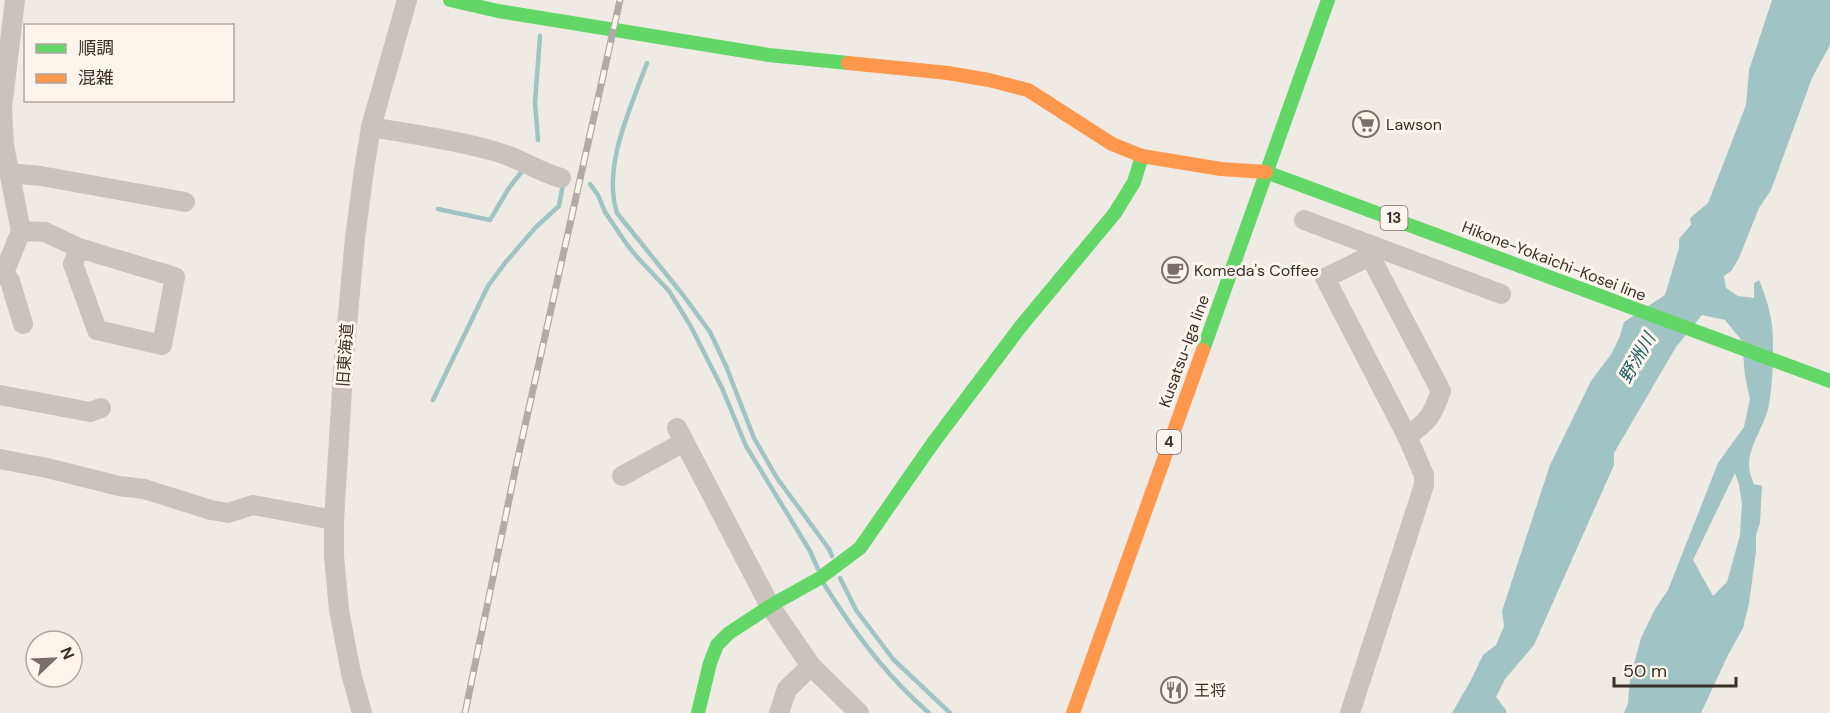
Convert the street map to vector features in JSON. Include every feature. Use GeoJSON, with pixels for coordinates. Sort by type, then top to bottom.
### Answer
{"type":"FeatureCollection","features":[{"type":"Feature","properties":{"kind":"street"},"geometry":{"type":"LineString","coordinates":[[15,0],[1,108],[4,146],[21,231],[6,268],[1,272],[10,281],[23,324]]}},
{"type":"Feature","properties":{"kind":"street","name":"旧東海道"},"geometry":{"type":"LineString","coordinates":[[362,713],[351,673],[339,610],[334,556],[334,520],[344,358],[354,249],[370,127],[407,0]]}},
{"type":"Feature","properties":{"kind":"street","name":"Hikone-Yokaichi-Kosei line"},"geometry":{"type":"LineString","coordinates":[[450,0],[498,11],[769,55],[948,73],[1028,90],[1096,135],[1142,156],[1221,169],[1266,172],[1830,381]]}},
{"type":"Feature","properties":{"kind":"street","name":"Kusatsu-Iga line"},"geometry":{"type":"LineString","coordinates":[[1073,713],[1328,0]]}},
{"type":"Feature","properties":{"kind":"street"},"geometry":{"type":"LineString","coordinates":[[370,127],[498,152],[561,178]]}},
{"type":"Feature","properties":{"kind":"street"},"geometry":{"type":"LineString","coordinates":[[698,713],[710,663],[717,645],[729,633],[770,606],[820,578],[860,548],[933,443],[1021,326],[1115,213],[1134,182],[1142,156]]}},
{"type":"Feature","properties":{"kind":"street"},"geometry":{"type":"LineString","coordinates":[[10,173],[41,176],[185,202]]}},
{"type":"Feature","properties":{"kind":"street"},"geometry":{"type":"LineString","coordinates":[[1350,713],[1424,485],[1424,475],[1407,436],[1325,278],[1373,250],[1386,215]]}},
{"type":"Feature","properties":{"kind":"street"},"geometry":{"type":"LineString","coordinates":[[1304,220],[1373,250],[1501,294]]}},
{"type":"Feature","properties":{"kind":"street"},"geometry":{"type":"LineString","coordinates":[[21,231],[45,232],[79,248],[175,277],[162,345],[97,330],[73,264],[79,248]]}},
{"type":"Feature","properties":{"kind":"street"},"geometry":{"type":"LineString","coordinates":[[1373,250],[1441,392],[1432,415],[1423,426],[1407,436]]}},
{"type":"Feature","properties":{"kind":"street"},"geometry":{"type":"LineString","coordinates":[[0,395],[90,411],[101,408]]}},
{"type":"Feature","properties":{"kind":"street"},"geometry":{"type":"LineString","coordinates":[[622,476],[680,435],[770,606],[811,666],[859,713]]}},
{"type":"Feature","properties":{"kind":"street"},"geometry":{"type":"LineString","coordinates":[[0,459],[119,486],[144,489],[211,510],[228,513],[253,505],[334,520]]}},
{"type":"Feature","properties":{"kind":"street"},"geometry":{"type":"LineString","coordinates":[[779,713],[787,689],[811,666]]}},
{"type":"Feature","properties":{"kind":"water","name":"野洲川"},"geometry":{"type":"Polygon","coordinates":[[[1772,0],[1830,0],[1830,45],[1812,78],[1771,190],[1759,208],[1739,258],[1731,271],[1724,276],[1726,288],[1738,296],[1754,298],[1754,283],[1759,280],[1769,308],[1773,334],[1769,405],[1749,463],[1754,484],[1762,486],[1760,523],[1756,535],[1749,603],[1743,628],[1701,713],[1624,713],[1641,638],[1655,609],[1668,590],[1718,463],[1744,427],[1750,399],[1745,376],[1742,341],[1725,320],[1702,315],[1676,347],[1614,453],[1614,465],[1534,645],[1505,679],[1496,697],[1506,713],[1452,713],[1483,655],[1496,645],[1504,626],[1502,611],[1550,465],[1591,381],[1612,353],[1624,322],[1665,295],[1679,248],[1679,239],[1691,225],[1690,218],[1708,203],[1746,105],[1749,70],[1772,0]],[[1735,473],[1693,560],[1713,596],[1727,582],[1740,535],[1742,504],[1735,473]]]}},
{"type":"Feature","properties":{"kind":"waterway"},"geometry":{"type":"LineString","coordinates":[[538,140],[535,102],[540,36]]}},
{"type":"Feature","properties":{"kind":"waterway"},"geometry":{"type":"LineString","coordinates":[[647,63],[620,137],[616,156],[613,195],[617,213],[710,332],[754,438],[777,478],[832,556]]}},
{"type":"Feature","properties":{"kind":"waterway"},"geometry":{"type":"LineString","coordinates":[[438,209],[490,220],[523,170]]}},
{"type":"Feature","properties":{"kind":"waterway"},"geometry":{"type":"LineString","coordinates":[[433,400],[488,286],[536,227],[559,206],[563,184]]}},
{"type":"Feature","properties":{"kind":"waterway"},"geometry":{"type":"LineString","coordinates":[[590,184],[598,195],[605,212],[628,246],[669,291],[690,325],[722,388],[746,446],[810,551],[818,569]]}},
{"type":"Feature","properties":{"kind":"waterway"},"geometry":{"type":"LineString","coordinates":[[840,578],[856,610],[893,659],[950,713]]}},
{"type":"Feature","properties":{"kind":"waterway"},"geometry":{"type":"LineString","coordinates":[[824,584],[872,653],[929,713]]}},
{"type":"Feature","properties":{"kind":"railway"},"geometry":{"type":"LineString","coordinates":[[465,713],[516,466],[620,0]]}},
{"type":"Feature","properties":{"kind":"traffic: fast"},"geometry":{"type":"LineString","coordinates":[[450,0],[498,11],[769,55],[848,63]]}},
{"type":"Feature","properties":{"kind":"traffic: fast"},"geometry":{"type":"LineString","coordinates":[[1203,350],[1328,0]]}},
{"type":"Feature","properties":{"kind":"traffic: fast"},"geometry":{"type":"LineString","coordinates":[[698,713],[710,663],[717,645],[729,633],[775,603],[820,578],[860,548],[933,443],[1021,326],[1115,213],[1134,182],[1142,156]]}},
{"type":"Feature","properties":{"kind":"traffic: fast"},"geometry":{"type":"LineString","coordinates":[[1266,172],[1830,381]]}},
{"type":"Feature","properties":{"kind":"traffic: slow"},"geometry":{"type":"LineString","coordinates":[[848,63],[948,73],[1028,90],[1112,144],[1142,156],[1221,169],[1266,172]]}},
{"type":"Feature","properties":{"kind":"traffic: slow"},"geometry":{"type":"LineString","coordinates":[[1073,713],[1203,350]]}},
{"type":"Feature","properties":{"kind":"place","name":"Lawson"},"geometry":{"type":"Point","coordinates":[1366,124]}},
{"type":"Feature","properties":{"kind":"place","name":"Komeda's Coffee"},"geometry":{"type":"Point","coordinates":[1175,270]}},
{"type":"Feature","properties":{"kind":"place","name":"王将"},"geometry":{"type":"Point","coordinates":[1174,690]}}]}
